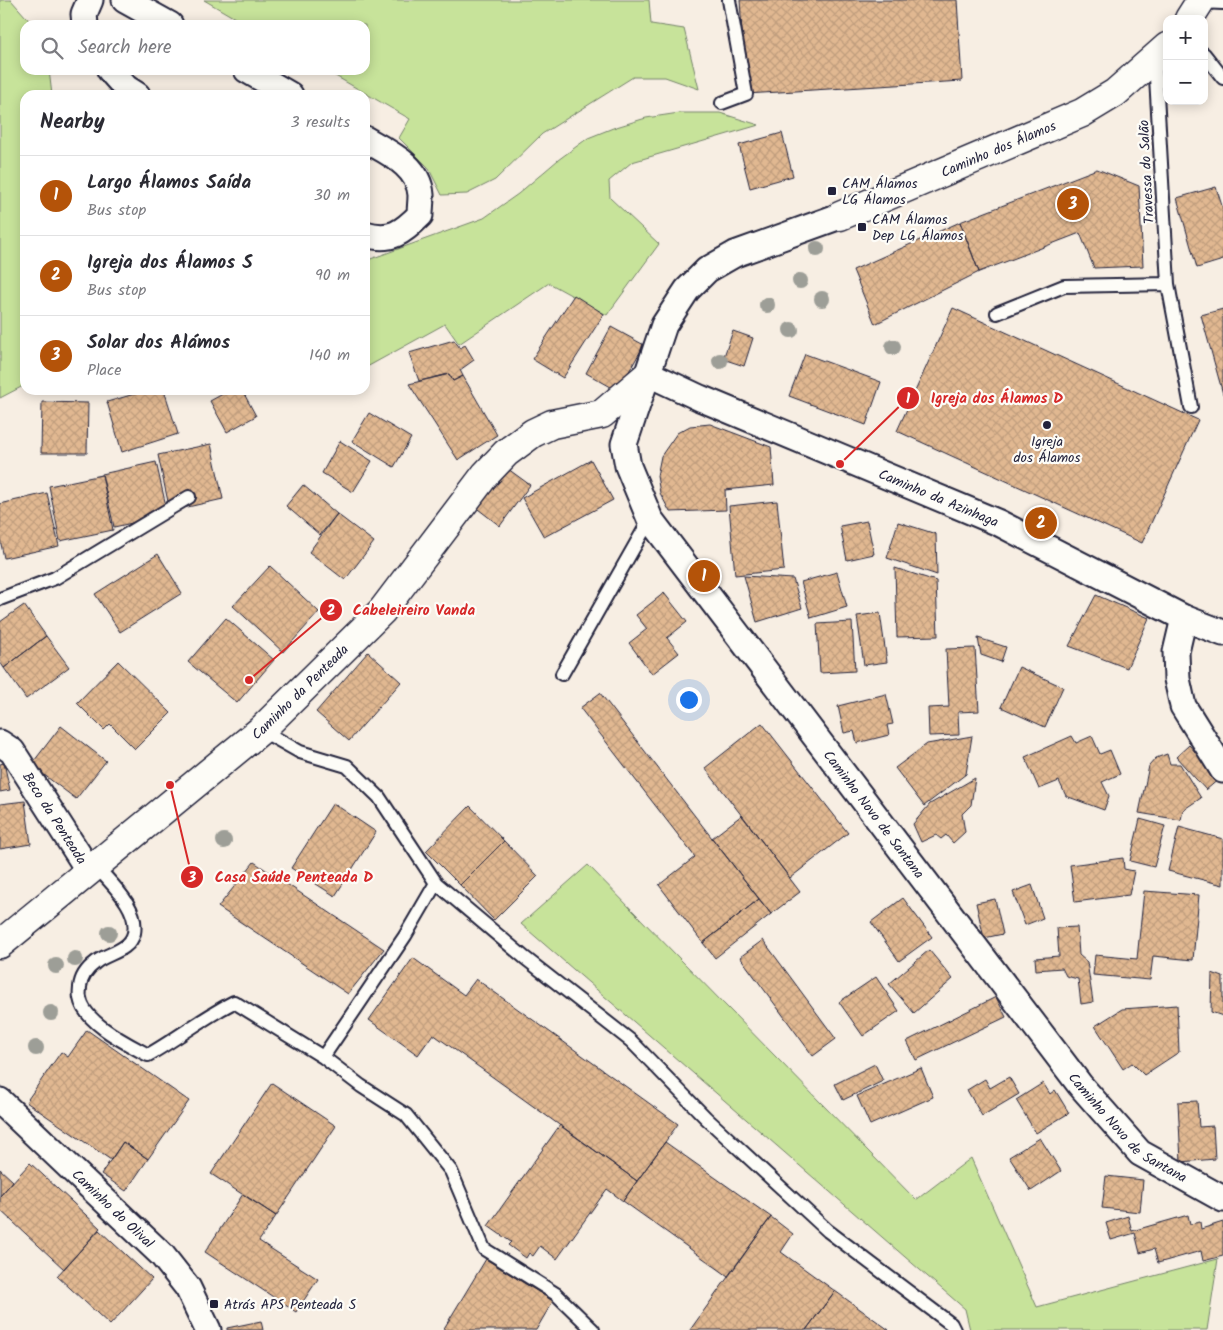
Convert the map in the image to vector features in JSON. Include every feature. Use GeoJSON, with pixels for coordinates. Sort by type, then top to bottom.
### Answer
{"type":"FeatureCollection","features":[{"type":"Feature","properties":{"kind":"street"},"geometry":{"type":"LineString","coordinates":[[85,20],[84,14],[90,0]]}},
{"type":"Feature","properties":{"kind":"street"},"geometry":{"type":"LineString","coordinates":[[125,0],[161,20]]}},
{"type":"Feature","properties":{"kind":"street","name":"Caminho dos Álamos"},"geometry":{"type":"LineString","coordinates":[[649,374],[664,325],[687,290],[707,270],[735,254],[840,216],[1082,113],[1115,93],[1161,52]]}},
{"type":"Feature","properties":{"kind":"street"},"geometry":{"type":"LineString","coordinates":[[114,75],[129,90]]}},
{"type":"Feature","properties":{"kind":"street"},"geometry":{"type":"LineString","coordinates":[[256,75],[281,90]]}},
{"type":"Feature","properties":{"kind":"street"},"geometry":{"type":"LineString","coordinates":[[370,142],[398,158],[410,169],[421,193],[420,215],[403,232],[388,237],[370,235]]}},
{"type":"Feature","properties":{"kind":"street","name":"Caminho Novo de Santana"},"geometry":{"type":"LineString","coordinates":[[649,374],[624,444],[628,466],[650,519],[1080,1085],[1140,1153],[1223,1199]]}},
{"type":"Feature","properties":{"kind":"street","name":"Caminho da Azinhaga"},"geometry":{"type":"LineString","coordinates":[[649,374],[700,398],[999,523],[1184,618],[1223,633]]}},
{"type":"Feature","properties":{"kind":"street","name":"Caminho da Penteada"},"geometry":{"type":"LineString","coordinates":[[0,944],[261,730],[382,611],[485,475],[506,453],[533,433],[552,424],[602,414],[649,374]]}},
{"type":"Feature","properties":{"kind":"street"},"geometry":{"type":"LineString","coordinates":[[1184,618],[1176,652],[1177,679],[1183,706],[1223,770]]}},
{"type":"Feature","properties":{"kind":"street","name":"Beco da Penteada"},"geometry":{"type":"LineString","coordinates":[[0,743],[12,751],[92,869]]}},
{"type":"Feature","properties":{"kind":"street","name":"Caminho do Olival"},"geometry":{"type":"LineString","coordinates":[[0,1101],[162,1255],[188,1288],[208,1330]]}},
{"type":"Feature","properties":{"kind":"lane"},"geometry":{"type":"LineString","coordinates":[[722,103],[746,94],[729,0]]}},
{"type":"Feature","properties":{"kind":"lane","name":"Travessa do Salão"},"geometry":{"type":"LineString","coordinates":[[1161,52],[1168,284],[1191,407]]}},
{"type":"Feature","properties":{"kind":"lane"},"geometry":{"type":"LineString","coordinates":[[1208,59],[1223,78]]}},
{"type":"Feature","properties":{"kind":"lane"},"geometry":{"type":"LineString","coordinates":[[997,313],[1064,286],[1168,284]]}},
{"type":"Feature","properties":{"kind":"lane"},"geometry":{"type":"LineString","coordinates":[[0,599],[55,578],[189,498]]}},
{"type":"Feature","properties":{"kind":"lane"},"geometry":{"type":"LineString","coordinates":[[562,674],[650,519]]}},
{"type":"Feature","properties":{"kind":"lane"},"geometry":{"type":"LineString","coordinates":[[261,730],[300,752],[347,766],[379,798],[436,883],[525,958],[631,1041],[706,1118],[828,1231],[952,1324],[954,1330]]}},
{"type":"Feature","properties":{"kind":"lane"},"geometry":{"type":"LineString","coordinates":[[92,869],[127,903],[133,917],[134,928],[134,934],[129,942],[120,949],[97,960],[88,968],[81,982],[80,998],[84,1009],[94,1022],[148,1054],[164,1046],[212,1013],[234,1002],[323,1057],[406,1115],[451,1171],[484,1248],[556,1294],[593,1330]]}},
{"type":"Feature","properties":{"kind":"lane"},"geometry":{"type":"LineString","coordinates":[[323,1057],[405,936],[436,883]]}},
{"type":"Feature","properties":{"kind":"green space"},"geometry":{"type":"Polygon","coordinates":[[[0,0],[11,0],[29,20],[20,20],[20,75],[50,75],[51,90],[20,90],[20,388],[0,398],[0,0]]]}},
{"type":"Feature","properties":{"kind":"green space"},"geometry":{"type":"Polygon","coordinates":[[[204,0],[649,0],[651,24],[684,29],[699,89],[665,77],[633,77],[542,134],[495,180],[467,194],[442,195],[428,167],[399,138],[410,119],[370,96],[370,90],[360,90],[334,75],[370,75],[370,20],[238,20],[204,0]]]}},
{"type":"Feature","properties":{"kind":"green space"},"geometry":{"type":"Polygon","coordinates":[[[679,113],[720,113],[759,125],[632,162],[609,181],[610,198],[659,244],[607,315],[549,283],[459,344],[445,324],[370,365],[370,259],[484,218],[518,194],[558,160],[588,138],[646,118],[679,113]]]}},
{"type":"Feature","properties":{"kind":"green space"},"geometry":{"type":"Polygon","coordinates":[[[588,865],[916,1200],[971,1158],[1037,1307],[1218,1259],[1207,1330],[970,1330],[965,1309],[521,924],[588,865]]]}},
{"type":"Feature","properties":{"kind":"building"},"geometry":{"type":"Polygon","coordinates":[[[740,0],[957,0],[962,81],[746,94],[740,0]]]}},
{"type":"Feature","properties":{"kind":"building"},"geometry":{"type":"Polygon","coordinates":[[[782,133],[793,176],[750,188],[739,145],[782,133]]]}},
{"type":"Feature","properties":{"kind":"building"},"geometry":{"type":"Polygon","coordinates":[[[1097,169],[1139,186],[1143,266],[1094,268],[1080,233],[979,272],[960,222],[1097,169]]]}},
{"type":"Feature","properties":{"kind":"building"},"geometry":{"type":"Polygon","coordinates":[[[1216,187],[1223,209],[1223,260],[1197,268],[1177,198],[1216,187]]]}},
{"type":"Feature","properties":{"kind":"building"},"geometry":{"type":"Polygon","coordinates":[[[960,222],[979,272],[875,324],[853,270],[960,222]]]}},
{"type":"Feature","properties":{"kind":"building"},"geometry":{"type":"Polygon","coordinates":[[[574,295],[604,314],[563,378],[532,359],[574,295]]]}},
{"type":"Feature","properties":{"kind":"building","name":"Igreja dos Álamos"},"geometry":{"type":"Polygon","coordinates":[[[953,308],[1198,420],[1142,543],[897,431],[953,308]]]}},
{"type":"Feature","properties":{"kind":"building"},"geometry":{"type":"Polygon","coordinates":[[[1223,309],[1223,394],[1201,315],[1223,309]]]}},
{"type":"Feature","properties":{"kind":"building"},"geometry":{"type":"Polygon","coordinates":[[[611,327],[644,345],[618,391],[586,373],[611,327]]]}},
{"type":"Feature","properties":{"kind":"building"},"geometry":{"type":"Polygon","coordinates":[[[733,331],[753,338],[744,366],[723,359],[733,331]]]}},
{"type":"Feature","properties":{"kind":"building"},"geometry":{"type":"Polygon","coordinates":[[[454,340],[460,348],[465,345],[474,360],[460,370],[463,376],[453,381],[449,374],[419,381],[409,353],[454,340]]]}},
{"type":"Feature","properties":{"kind":"building"},"geometry":{"type":"Polygon","coordinates":[[[805,354],[881,382],[866,425],[789,396],[805,354]]]}},
{"type":"Feature","properties":{"kind":"building"},"geometry":{"type":"Polygon","coordinates":[[[449,374],[453,381],[463,376],[497,435],[458,460],[409,384],[449,374]]]}},
{"type":"Feature","properties":{"kind":"building"},"geometry":{"type":"Polygon","coordinates":[[[131,395],[166,395],[178,434],[122,452],[107,402],[131,395]]]}},
{"type":"Feature","properties":{"kind":"building"},"geometry":{"type":"Polygon","coordinates":[[[221,395],[245,395],[256,416],[227,432],[210,401],[221,395]]]}},
{"type":"Feature","properties":{"kind":"building"},"geometry":{"type":"Polygon","coordinates":[[[42,402],[88,403],[87,453],[41,453],[42,402]]]}},
{"type":"Feature","properties":{"kind":"building"},"geometry":{"type":"Polygon","coordinates":[[[369,413],[411,438],[394,467],[352,441],[369,413]]]}},
{"type":"Feature","properties":{"kind":"building"},"geometry":{"type":"Polygon","coordinates":[[[710,424],[771,447],[774,485],[725,490],[726,510],[670,512],[660,493],[657,476],[661,456],[677,433],[690,426],[710,424]]]}},
{"type":"Feature","properties":{"kind":"building"},"geometry":{"type":"Polygon","coordinates":[[[340,441],[372,461],[353,492],[322,473],[340,441]]]}},
{"type":"Feature","properties":{"kind":"building"},"geometry":{"type":"Polygon","coordinates":[[[211,444],[223,499],[170,511],[158,455],[211,444]]]}},
{"type":"Feature","properties":{"kind":"building"},"geometry":{"type":"Polygon","coordinates":[[[591,460],[613,500],[544,537],[522,498],[591,460]]]}},
{"type":"Feature","properties":{"kind":"building"},"geometry":{"type":"Polygon","coordinates":[[[156,462],[168,515],[114,527],[102,474],[156,462]]]}},
{"type":"Feature","properties":{"kind":"building"},"geometry":{"type":"Polygon","coordinates":[[[504,466],[530,485],[500,526],[474,506],[504,466]]]}},
{"type":"Feature","properties":{"kind":"building"},"geometry":{"type":"Polygon","coordinates":[[[102,475],[113,530],[60,541],[49,486],[102,475]]]}},
{"type":"Feature","properties":{"kind":"building"},"geometry":{"type":"Polygon","coordinates":[[[303,485],[337,514],[320,535],[286,506],[303,485]]]}},
{"type":"Feature","properties":{"kind":"building"},"geometry":{"type":"Polygon","coordinates":[[[47,493],[59,546],[4,558],[0,539],[0,504],[47,493]]]}},
{"type":"Feature","properties":{"kind":"building"},"geometry":{"type":"Polygon","coordinates":[[[777,501],[784,570],[735,575],[729,506],[777,501]]]}},
{"type":"Feature","properties":{"kind":"building"},"geometry":{"type":"Polygon","coordinates":[[[337,514],[374,542],[345,580],[309,552],[337,514]]]}},
{"type":"Feature","properties":{"kind":"building"},"geometry":{"type":"Polygon","coordinates":[[[867,521],[874,554],[847,560],[840,526],[867,521]]]}},
{"type":"Feature","properties":{"kind":"building"},"geometry":{"type":"Polygon","coordinates":[[[898,522],[936,534],[937,575],[887,558],[898,522]]]}},
{"type":"Feature","properties":{"kind":"building"},"geometry":{"type":"Polygon","coordinates":[[[158,554],[182,593],[120,632],[95,594],[158,554]]]}},
{"type":"Feature","properties":{"kind":"building"},"geometry":{"type":"Polygon","coordinates":[[[270,566],[319,612],[283,652],[233,606],[270,566]]]}},
{"type":"Feature","properties":{"kind":"building"},"geometry":{"type":"Polygon","coordinates":[[[895,568],[936,581],[938,636],[897,637],[895,568]]]}},
{"type":"Feature","properties":{"kind":"building"},"geometry":{"type":"Polygon","coordinates":[[[837,572],[847,607],[811,618],[801,582],[837,572]]]}},
{"type":"Feature","properties":{"kind":"building"},"geometry":{"type":"Polygon","coordinates":[[[744,576],[793,579],[802,608],[757,622],[744,576]]]}},
{"type":"Feature","properties":{"kind":"building"},"geometry":{"type":"Polygon","coordinates":[[[664,593],[687,622],[667,638],[679,653],[652,674],[629,643],[647,629],[636,615],[664,593]]]}},
{"type":"Feature","properties":{"kind":"building"},"geometry":{"type":"Polygon","coordinates":[[[1096,595],[1149,618],[1127,668],[1069,646],[1096,595]]]}},
{"type":"Feature","properties":{"kind":"building"},"geometry":{"type":"Polygon","coordinates":[[[24,605],[46,636],[4,668],[0,662],[0,622],[24,605]]]}},
{"type":"Feature","properties":{"kind":"building"},"geometry":{"type":"Polygon","coordinates":[[[880,613],[887,662],[864,665],[857,616],[880,613]]]}},
{"type":"Feature","properties":{"kind":"building"},"geometry":{"type":"Polygon","coordinates":[[[226,618],[274,660],[237,703],[188,662],[226,618]]]}},
{"type":"Feature","properties":{"kind":"building"},"geometry":{"type":"Polygon","coordinates":[[[852,622],[855,671],[820,673],[817,624],[852,622]]]}},
{"type":"Feature","properties":{"kind":"building"},"geometry":{"type":"Polygon","coordinates":[[[46,636],[69,667],[26,699],[4,668],[46,636]]]}},
{"type":"Feature","properties":{"kind":"building"},"geometry":{"type":"Polygon","coordinates":[[[978,638],[1006,647],[1001,662],[981,655],[978,638]]]}},
{"type":"Feature","properties":{"kind":"building"},"geometry":{"type":"Polygon","coordinates":[[[975,648],[979,711],[958,712],[959,735],[929,736],[928,708],[949,707],[946,649],[975,648]]]}},
{"type":"Feature","properties":{"kind":"building"},"geometry":{"type":"Polygon","coordinates":[[[368,652],[401,682],[349,741],[316,712],[368,652]]]}},
{"type":"Feature","properties":{"kind":"building"},"geometry":{"type":"Polygon","coordinates":[[[118,661],[171,713],[135,749],[110,724],[104,730],[77,703],[118,661]]]}},
{"type":"Feature","properties":{"kind":"building"},"geometry":{"type":"Polygon","coordinates":[[[1019,667],[1063,687],[1045,727],[1001,707],[1019,667]]]}},
{"type":"Feature","properties":{"kind":"building"},"geometry":{"type":"Polygon","coordinates":[[[600,693],[759,899],[703,943],[659,885],[695,857],[580,708],[600,693]]]}},
{"type":"Feature","properties":{"kind":"building"},"geometry":{"type":"Polygon","coordinates":[[[886,694],[893,724],[887,725],[889,735],[857,743],[854,731],[844,733],[838,706],[886,694]]]}},
{"type":"Feature","properties":{"kind":"building"},"geometry":{"type":"Polygon","coordinates":[[[762,723],[848,833],[790,878],[705,768],[762,723]]]}},
{"type":"Feature","properties":{"kind":"building"},"geometry":{"type":"Polygon","coordinates":[[[61,726],[106,761],[76,799],[31,765],[61,726]]]}},
{"type":"Feature","properties":{"kind":"building"},"geometry":{"type":"Polygon","coordinates":[[[972,736],[966,774],[924,806],[895,768],[927,744],[972,736]]]}},
{"type":"Feature","properties":{"kind":"building"},"geometry":{"type":"Polygon","coordinates":[[[1072,736],[1076,743],[1092,736],[1100,754],[1110,750],[1120,774],[1102,782],[1109,796],[1104,810],[1066,796],[1059,781],[1039,789],[1025,757],[1072,736]]]}},
{"type":"Feature","properties":{"kind":"building"},"geometry":{"type":"Polygon","coordinates":[[[1189,745],[1219,779],[1206,790],[1176,757],[1189,745]]]}},
{"type":"Feature","properties":{"kind":"building"},"geometry":{"type":"Polygon","coordinates":[[[1167,754],[1170,764],[1180,764],[1201,798],[1183,810],[1181,820],[1139,813],[1149,766],[1156,758],[1167,754]]]}},
{"type":"Feature","properties":{"kind":"building"},"geometry":{"type":"Polygon","coordinates":[[[4,763],[10,790],[0,792],[0,764],[4,763]]]}},
{"type":"Feature","properties":{"kind":"building"},"geometry":{"type":"Polygon","coordinates":[[[975,778],[971,805],[962,814],[965,832],[953,843],[946,835],[941,839],[936,835],[921,842],[913,824],[930,804],[975,778]]]}},
{"type":"Feature","properties":{"kind":"building"},"geometry":{"type":"Polygon","coordinates":[[[25,801],[31,844],[0,849],[0,804],[25,801]]]}},
{"type":"Feature","properties":{"kind":"building"},"geometry":{"type":"Polygon","coordinates":[[[333,803],[376,832],[335,896],[291,868],[333,803]]]}},
{"type":"Feature","properties":{"kind":"building"},"geometry":{"type":"Polygon","coordinates":[[[470,806],[504,841],[460,885],[426,851],[470,806]]]}},
{"type":"Feature","properties":{"kind":"building"},"geometry":{"type":"Polygon","coordinates":[[[742,815],[800,892],[771,914],[712,838],[742,815]]]}},
{"type":"Feature","properties":{"kind":"building"},"geometry":{"type":"Polygon","coordinates":[[[1140,819],[1165,826],[1154,867],[1130,861],[1140,819]]]}},
{"type":"Feature","properties":{"kind":"building"},"geometry":{"type":"Polygon","coordinates":[[[1179,827],[1223,839],[1223,885],[1168,871],[1179,827]]]}},
{"type":"Feature","properties":{"kind":"building"},"geometry":{"type":"Polygon","coordinates":[[[504,841],[538,876],[494,920],[460,885],[504,841]]]}},
{"type":"Feature","properties":{"kind":"building"},"geometry":{"type":"Polygon","coordinates":[[[1123,858],[1124,869],[1134,871],[1129,895],[1075,902],[1070,865],[1123,858]]]}},
{"type":"Feature","properties":{"kind":"building"},"geometry":{"type":"Polygon","coordinates":[[[254,862],[384,949],[348,994],[218,907],[254,862]]]}},
{"type":"Feature","properties":{"kind":"building"},"geometry":{"type":"Polygon","coordinates":[[[1032,885],[1043,918],[1025,925],[1013,892],[1032,885]]]}},
{"type":"Feature","properties":{"kind":"building"},"geometry":{"type":"Polygon","coordinates":[[[1144,891],[1199,895],[1193,960],[1153,956],[1150,980],[1093,975],[1095,955],[1137,959],[1144,891]]]}},
{"type":"Feature","properties":{"kind":"building"},"geometry":{"type":"Polygon","coordinates":[[[903,898],[932,937],[899,961],[871,922],[903,898]]]}},
{"type":"Feature","properties":{"kind":"building"},"geometry":{"type":"Polygon","coordinates":[[[759,899],[771,914],[715,958],[703,943],[759,899]]]}},
{"type":"Feature","properties":{"kind":"building"},"geometry":{"type":"Polygon","coordinates":[[[995,899],[1003,934],[984,938],[976,903],[995,899]]]}},
{"type":"Feature","properties":{"kind":"building"},"geometry":{"type":"Polygon","coordinates":[[[1077,927],[1079,955],[1087,962],[1093,1002],[1081,1004],[1078,979],[1066,976],[1062,968],[1036,970],[1035,958],[1059,956],[1057,928],[1077,927]]]}},
{"type":"Feature","properties":{"kind":"building"},"geometry":{"type":"Polygon","coordinates":[[[763,940],[836,1039],[813,1056],[740,957],[763,940]]]}},
{"type":"Feature","properties":{"kind":"building"},"geometry":{"type":"Polygon","coordinates":[[[929,950],[953,979],[914,1013],[889,984],[929,950]]]}},
{"type":"Feature","properties":{"kind":"building"},"geometry":{"type":"Polygon","coordinates":[[[413,958],[464,995],[476,979],[678,1124],[637,1181],[433,1034],[418,1055],[369,1020],[413,958]]]}},
{"type":"Feature","properties":{"kind":"building"},"geometry":{"type":"Polygon","coordinates":[[[1212,973],[1223,977],[1223,1016],[1211,1012],[1212,973]]]}},
{"type":"Feature","properties":{"kind":"building"},"geometry":{"type":"Polygon","coordinates":[[[876,977],[899,1011],[863,1036],[839,1002],[876,977]]]}},
{"type":"Feature","properties":{"kind":"building"},"geometry":{"type":"Polygon","coordinates":[[[996,997],[1006,1017],[916,1060],[907,1041],[996,997]]]}},
{"type":"Feature","properties":{"kind":"building"},"geometry":{"type":"Polygon","coordinates":[[[1177,1005],[1179,1052],[1144,1075],[1132,1063],[1123,1069],[1095,1026],[1122,1009],[1177,1005]]]}},
{"type":"Feature","properties":{"kind":"building"},"geometry":{"type":"Polygon","coordinates":[[[87,1030],[189,1101],[148,1159],[123,1142],[111,1160],[26,1102],[61,1052],[68,1057],[87,1030]]]}},
{"type":"Feature","properties":{"kind":"building"},"geometry":{"type":"Polygon","coordinates":[[[875,1064],[883,1081],[843,1100],[835,1084],[875,1064]]]}},
{"type":"Feature","properties":{"kind":"building"},"geometry":{"type":"Polygon","coordinates":[[[921,1068],[933,1097],[870,1125],[857,1096],[921,1068]]]}},
{"type":"Feature","properties":{"kind":"building"},"geometry":{"type":"Polygon","coordinates":[[[1009,1077],[1019,1094],[982,1116],[967,1090],[985,1079],[990,1088],[1009,1077]]]}},
{"type":"Feature","properties":{"kind":"building"},"geometry":{"type":"Polygon","coordinates":[[[272,1083],[336,1126],[276,1216],[211,1174],[272,1083]]]}},
{"type":"Feature","properties":{"kind":"building"},"geometry":{"type":"Polygon","coordinates":[[[1043,1083],[1050,1094],[1055,1090],[1069,1113],[1036,1133],[1016,1100],[1043,1083]]]}},
{"type":"Feature","properties":{"kind":"building"},"geometry":{"type":"Polygon","coordinates":[[[1197,1101],[1199,1127],[1213,1126],[1215,1159],[1181,1162],[1178,1102],[1197,1101]]]}},
{"type":"Feature","properties":{"kind":"building"},"geometry":{"type":"Polygon","coordinates":[[[560,1125],[637,1181],[623,1201],[607,1189],[557,1259],[540,1246],[533,1256],[529,1253],[526,1258],[508,1245],[511,1242],[488,1226],[560,1125]]]}},
{"type":"Feature","properties":{"kind":"building"},"geometry":{"type":"Polygon","coordinates":[[[1040,1138],[1061,1171],[1031,1191],[1009,1157],[1040,1138]]]}},
{"type":"Feature","properties":{"kind":"building"},"geometry":{"type":"Polygon","coordinates":[[[123,1142],[148,1159],[126,1191],[101,1174],[123,1142]]]}},
{"type":"Feature","properties":{"kind":"building"},"geometry":{"type":"Polygon","coordinates":[[[665,1142],[771,1217],[728,1276],[623,1201],[665,1142]]]}},
{"type":"Feature","properties":{"kind":"building"},"geometry":{"type":"Polygon","coordinates":[[[30,1163],[100,1228],[64,1269],[0,1210],[0,1196],[30,1163]]]}},
{"type":"Feature","properties":{"kind":"building"},"geometry":{"type":"Polygon","coordinates":[[[0,1169],[13,1181],[0,1196],[0,1169]]]}},
{"type":"Feature","properties":{"kind":"building"},"geometry":{"type":"Polygon","coordinates":[[[1106,1176],[1143,1180],[1140,1212],[1102,1208],[1106,1176]]]}},
{"type":"Feature","properties":{"kind":"building"},"geometry":{"type":"Polygon","coordinates":[[[243,1194],[276,1216],[259,1241],[318,1279],[296,1312],[205,1252],[243,1194]]]}},
{"type":"Feature","properties":{"kind":"building"},"geometry":{"type":"Polygon","coordinates":[[[1188,1215],[1190,1224],[1200,1222],[1201,1229],[1223,1222],[1223,1256],[1203,1261],[1201,1251],[1158,1263],[1154,1249],[1140,1253],[1135,1233],[1111,1240],[1106,1223],[1128,1216],[1132,1231],[1188,1215]]]}},
{"type":"Feature","properties":{"kind":"building"},"geometry":{"type":"Polygon","coordinates":[[[771,1217],[793,1234],[781,1252],[835,1291],[806,1330],[690,1330],[771,1217]]]}},
{"type":"Feature","properties":{"kind":"building"},"geometry":{"type":"Polygon","coordinates":[[[99,1230],[152,1279],[110,1325],[57,1276],[99,1230]]]}},
{"type":"Feature","properties":{"kind":"building"},"geometry":{"type":"Polygon","coordinates":[[[486,1259],[553,1301],[536,1330],[443,1330],[486,1259]]]}},
{"type":"Feature","properties":{"kind":"building"},"geometry":{"type":"Polygon","coordinates":[[[835,1291],[889,1330],[806,1330],[835,1291]]]}},
{"type":"Feature","properties":{"kind":"building"},"geometry":{"type":"Polygon","coordinates":[[[261,1321],[263,1330],[227,1330],[227,1328],[261,1321]]]}},
{"type":"Feature","properties":{"kind":"place","name":"CAM Álamos LG Álamos"},"geometry":{"type":"Point","coordinates":[832,191]}},
{"type":"Feature","properties":{"kind":"place","name":"Solar dos Alámos"},"geometry":{"type":"Point","coordinates":[1073,204]}},
{"type":"Feature","properties":{"kind":"place","name":"CAM Álamos Dep LG Álamos"},"geometry":{"type":"Point","coordinates":[862,227]}},
{"type":"Feature","properties":{"kind":"place","name":"Igreja dos Álamos"},"geometry":{"type":"Point","coordinates":[1047,425]}},
{"type":"Feature","properties":{"kind":"place","name":"Igreja dos Álamos D"},"geometry":{"type":"Point","coordinates":[840,464]}},
{"type":"Feature","properties":{"kind":"place","name":"Igreja dos Álamos S"},"geometry":{"type":"Point","coordinates":[1041,523]}},
{"type":"Feature","properties":{"kind":"place","name":"Largo Álamos Saída"},"geometry":{"type":"Point","coordinates":[704,576]}},
{"type":"Feature","properties":{"kind":"place","name":"Cabeleireiro Vanda"},"geometry":{"type":"Point","coordinates":[249,680]}},
{"type":"Feature","properties":{"kind":"place","name":"Casa Saúde Penteada D"},"geometry":{"type":"Point","coordinates":[170,785]}},
{"type":"Feature","properties":{"kind":"place","name":"Atrás APS Penteada S"},"geometry":{"type":"Point","coordinates":[214,1304]}}]}
